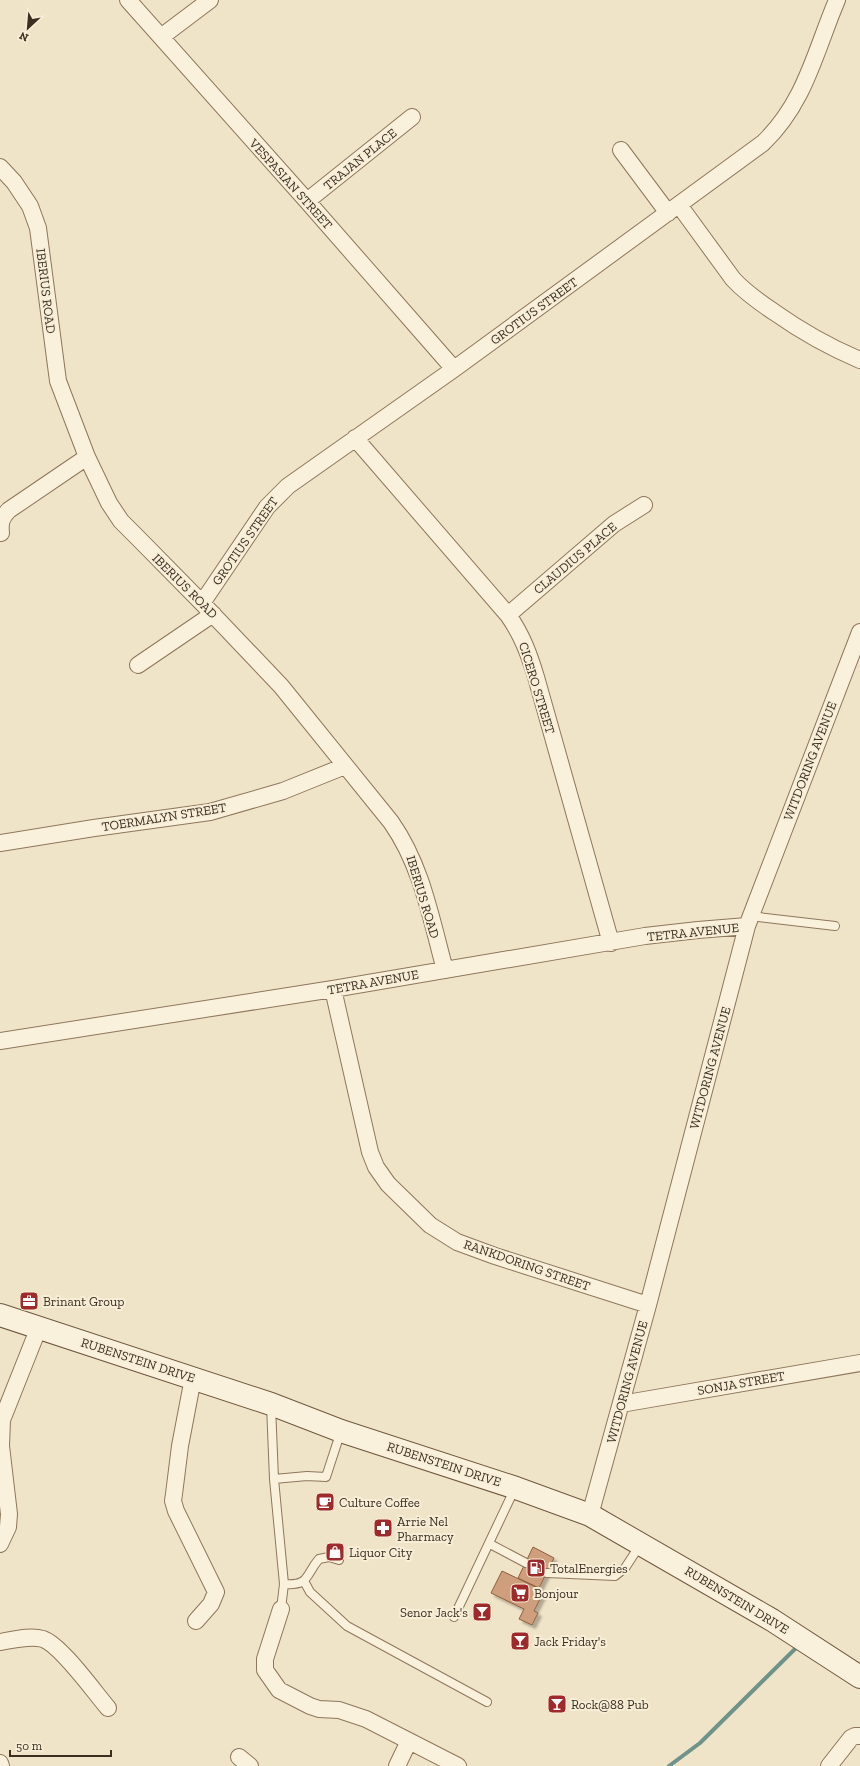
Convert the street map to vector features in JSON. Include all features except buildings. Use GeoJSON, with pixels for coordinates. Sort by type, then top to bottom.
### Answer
{"type":"FeatureCollection","features":[{"type":"Feature","properties":{"kind":"street","name":"VESPASIAN STREET"},"geometry":{"type":"LineString","coordinates":[[128,0],[454,369]]}},
{"type":"Feature","properties":{"kind":"street"},"geometry":{"type":"LineString","coordinates":[[161,37],[210,0]]}},
{"type":"Feature","properties":{"kind":"street","name":"GROTIUS STREET"},"geometry":{"type":"LineString","coordinates":[[207,608],[267,507],[278,494],[307,471],[454,369],[763,144],[777,130],[801,94],[837,0]]}},
{"type":"Feature","properties":{"kind":"street","name":"TRAJAN PLACE"},"geometry":{"type":"LineString","coordinates":[[307,201],[412,117]]}},
{"type":"Feature","properties":{"kind":"street"},"geometry":{"type":"LineString","coordinates":[[621,150],[743,290],[802,331],[832,348],[860,360]]}},
{"type":"Feature","properties":{"kind":"street","name":"IBERIUS ROAD"},"geometry":{"type":"LineString","coordinates":[[0,167],[14,182],[30,206],[38,228],[58,381],[87,457],[109,503],[121,521],[281,686],[391,822],[407,846],[421,883],[445,970]]}},
{"type":"Feature","properties":{"kind":"street","name":"CICERO STREET"},"geometry":{"type":"LineString","coordinates":[[355,438],[508,615],[526,645],[611,943]]}},
{"type":"Feature","properties":{"kind":"street"},"geometry":{"type":"LineString","coordinates":[[1,533],[0,523],[3,516],[9,510],[87,457]]}},
{"type":"Feature","properties":{"kind":"street","name":"CLAUDIUS PLACE"},"geometry":{"type":"LineString","coordinates":[[508,615],[614,524],[644,505]]}},
{"type":"Feature","properties":{"kind":"street"},"geometry":{"type":"LineString","coordinates":[[138,665],[207,608]]}},
{"type":"Feature","properties":{"kind":"street","name":"WITDORING AVENUE"},"geometry":{"type":"LineString","coordinates":[[590,1514],[648,1305],[748,921],[853,670],[860,632]]}},
{"type":"Feature","properties":{"kind":"street","name":"TOERMALYN STREET"},"geometry":{"type":"LineString","coordinates":[[0,843],[210,812],[283,791],[345,766]]}},
{"type":"Feature","properties":{"kind":"street","name":"TETRA AVENUE"},"geometry":{"type":"LineString","coordinates":[[0,1041],[333,989],[660,934],[748,921]]}},
{"type":"Feature","properties":{"kind":"street","name":"RANKDORING STREET"},"geometry":{"type":"LineString","coordinates":[[333,989],[370,1152],[376,1167],[388,1184],[411,1208],[430,1225],[457,1242],[495,1256],[648,1305]]}},
{"type":"Feature","properties":{"kind":"street","name":"RUBENSTEIN DRIVE"},"geometry":{"type":"LineString","coordinates":[[0,1315],[271,1404],[341,1431],[516,1488],[590,1514],[681,1572],[772,1620],[860,1676]]}},
{"type":"Feature","properties":{"kind":"street"},"geometry":{"type":"LineString","coordinates":[[0,1544],[8,1527],[9,1514],[1,1446],[2,1420],[39,1327]]}},
{"type":"Feature","properties":{"kind":"street","name":"SONJA STREET"},"geometry":{"type":"LineString","coordinates":[[621,1404],[860,1363]]}},
{"type":"Feature","properties":{"kind":"street"},"geometry":{"type":"LineString","coordinates":[[193,1378],[180,1446],[173,1501],[176,1511],[216,1592],[211,1604],[196,1621]]}},
{"type":"Feature","properties":{"kind":"street"},"geometry":{"type":"LineString","coordinates":[[281,1609],[265,1659],[265,1670],[279,1690],[319,1709],[339,1710],[351,1713],[409,1741],[449,1764]]}},
{"type":"Feature","properties":{"kind":"street"},"geometry":{"type":"LineString","coordinates":[[0,1642],[30,1638],[48,1642],[63,1654],[108,1708]]}},
{"type":"Feature","properties":{"kind":"street"},"geometry":{"type":"LineString","coordinates":[[829,1766],[850,1738],[860,1736]]}},
{"type":"Feature","properties":{"kind":"street"},"geometry":{"type":"LineString","coordinates":[[396,1766],[409,1741]]}},
{"type":"Feature","properties":{"kind":"lane"},"geometry":{"type":"LineString","coordinates":[[748,921],[834,926]]}},
{"type":"Feature","properties":{"kind":"lane"},"geometry":{"type":"LineString","coordinates":[[271,1404],[274,1479],[284,1584],[281,1609]]}},
{"type":"Feature","properties":{"kind":"lane"},"geometry":{"type":"LineString","coordinates":[[274,1479],[307,1476],[326,1477],[341,1431]]}},
{"type":"Feature","properties":{"kind":"lane"},"geometry":{"type":"LineString","coordinates":[[454,1618],[516,1488]]}},
{"type":"Feature","properties":{"kind":"lane"},"geometry":{"type":"LineString","coordinates":[[490,1544],[526,1563]]}},
{"type":"Feature","properties":{"kind":"lane"},"geometry":{"type":"LineString","coordinates":[[547,1573],[569,1573],[608,1577],[615,1576],[625,1568],[640,1545]]}},
{"type":"Feature","properties":{"kind":"lane"},"geometry":{"type":"LineString","coordinates":[[284,1584],[296,1585],[304,1582],[319,1560],[329,1557],[339,1560]]}},
{"type":"Feature","properties":{"kind":"lane"},"geometry":{"type":"LineString","coordinates":[[304,1582],[310,1592],[347,1626],[487,1702]]}},
{"type":"Feature","properties":{"kind":"waterway"},"geometry":{"type":"LineString","coordinates":[[669,1766],[700,1743],[799,1645]]}},
{"type":"Feature","properties":{"kind":"place","name":"Brinant Group"},"geometry":{"type":"Point","coordinates":[29,1301]}},
{"type":"Feature","properties":{"kind":"place","name":"Culture Coffee"},"geometry":{"type":"Point","coordinates":[325,1502]}},
{"type":"Feature","properties":{"kind":"place","name":"Arrie Nel Pharmacy"},"geometry":{"type":"Point","coordinates":[383,1528]}},
{"type":"Feature","properties":{"kind":"place","name":"Liquor City"},"geometry":{"type":"Point","coordinates":[335,1552]}},
{"type":"Feature","properties":{"kind":"place","name":"TotalEnergies"},"geometry":{"type":"Point","coordinates":[536,1568]}},
{"type":"Feature","properties":{"kind":"place","name":"Bonjour"},"geometry":{"type":"Point","coordinates":[520,1593]}},
{"type":"Feature","properties":{"kind":"place","name":"Senor Jack's"},"geometry":{"type":"Point","coordinates":[482,1612]}},
{"type":"Feature","properties":{"kind":"place","name":"Jack Friday's"},"geometry":{"type":"Point","coordinates":[520,1641]}},
{"type":"Feature","properties":{"kind":"place","name":"Rock@88 Pub"},"geometry":{"type":"Point","coordinates":[557,1704]}}]}
